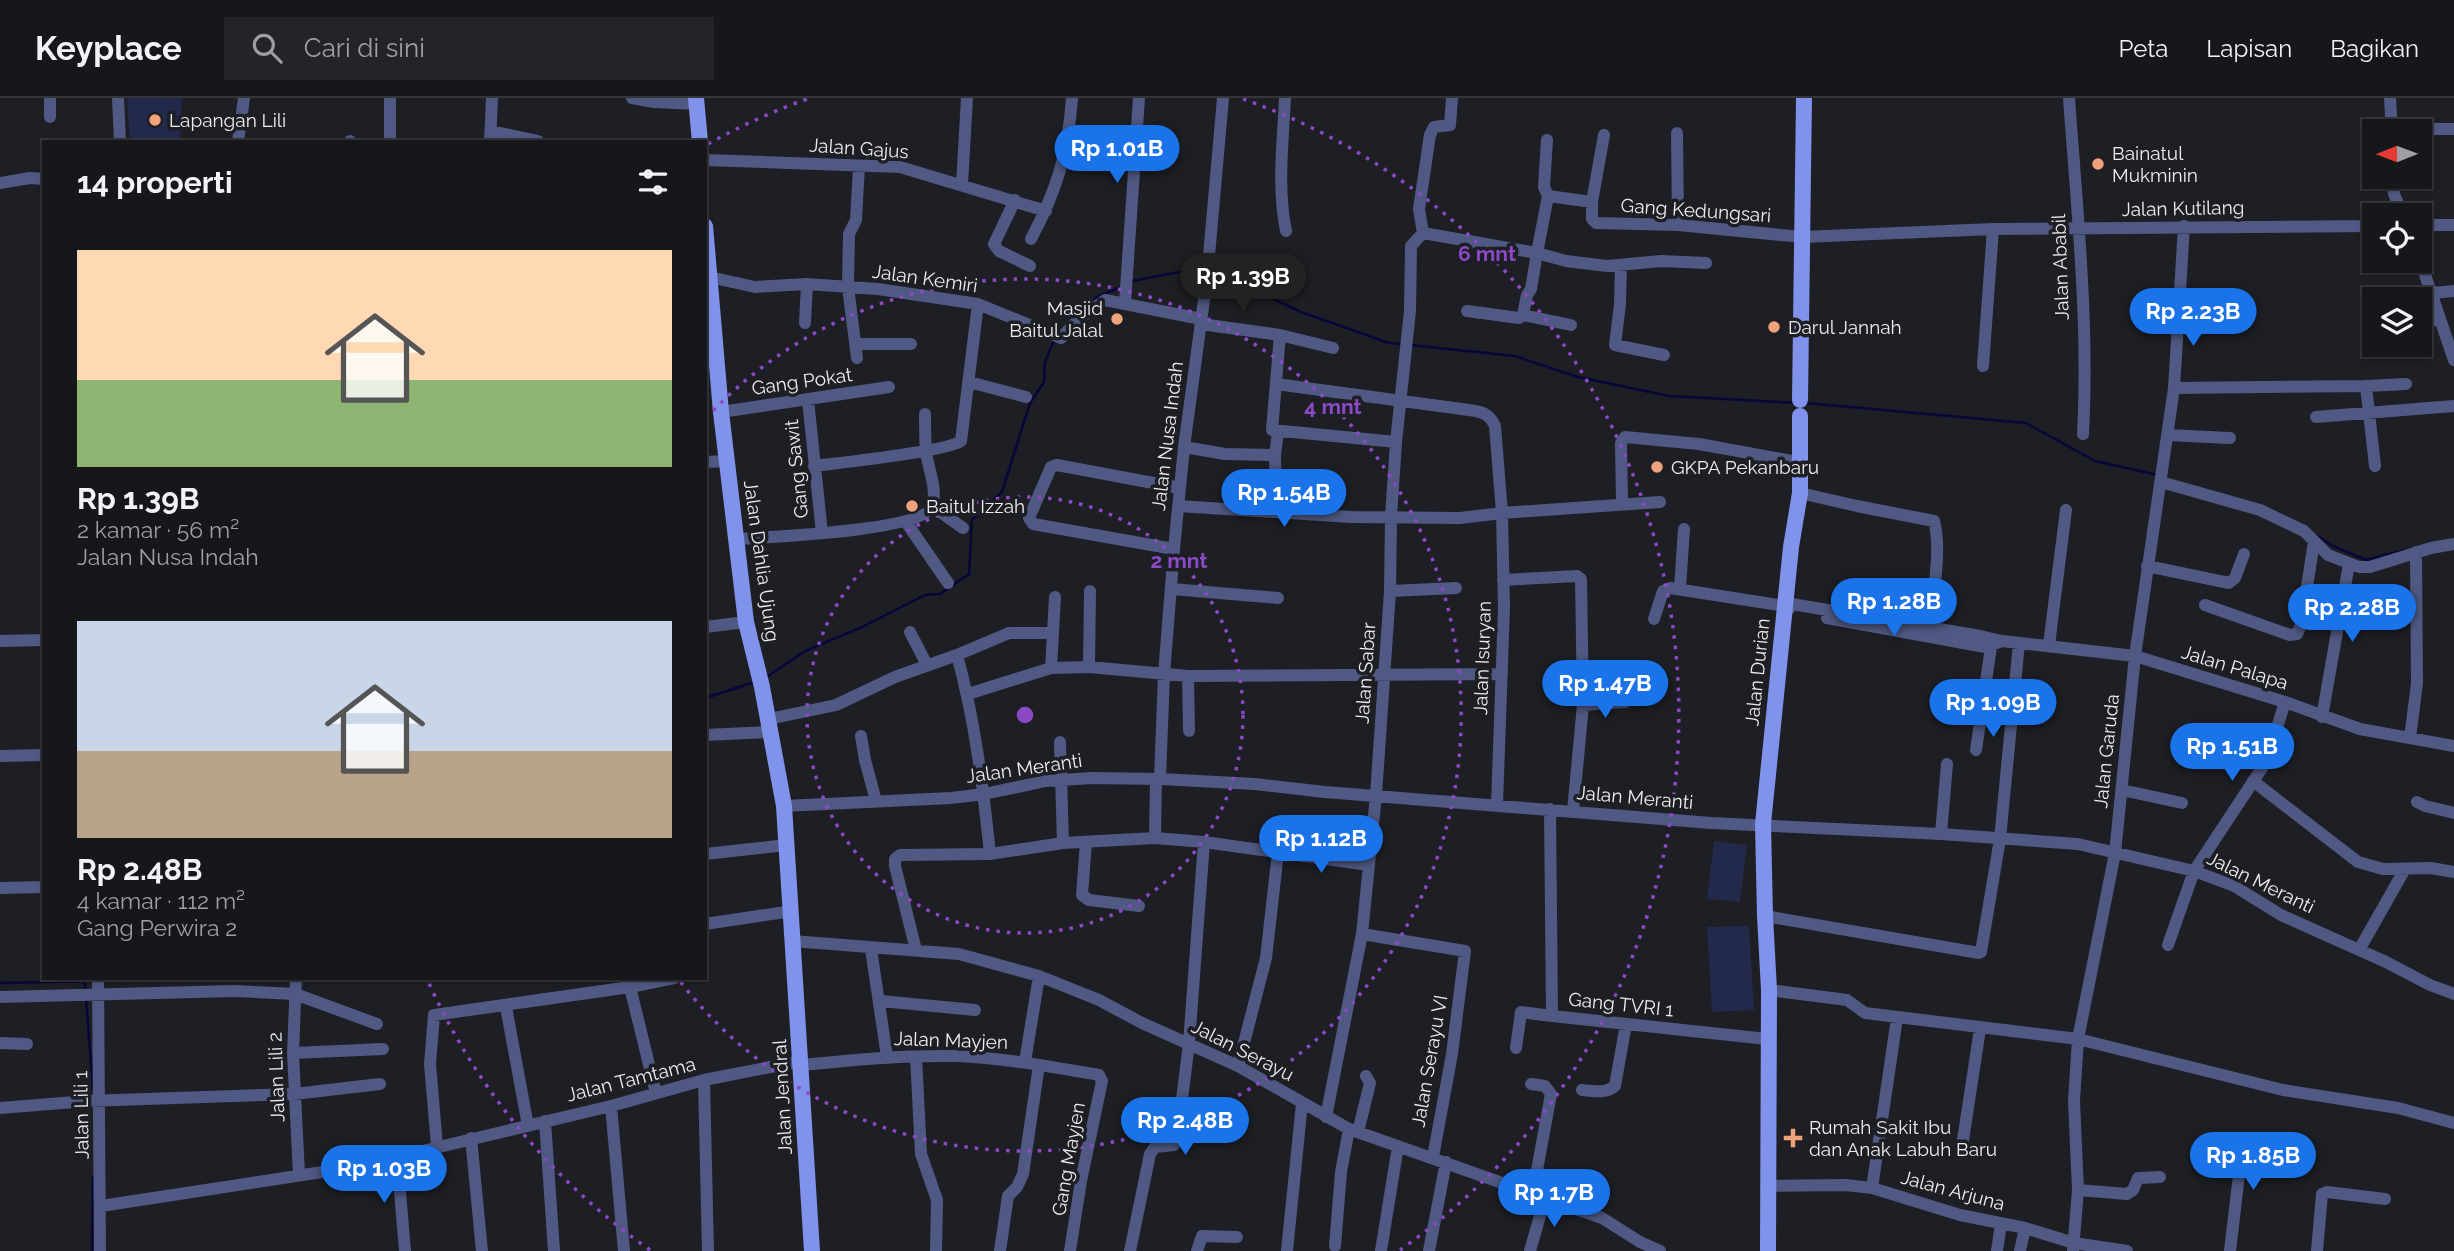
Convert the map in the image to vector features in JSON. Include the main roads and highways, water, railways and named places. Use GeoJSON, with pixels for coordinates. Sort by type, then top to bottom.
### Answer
{"type":"FeatureCollection","features":[{"type":"Feature","properties":{"kind":"main road","name":"Jalan Durian"},"geometry":{"type":"LineString","coordinates":[[1768,1251],[1769,990],[1763,824],[1785,606],[1800,493],[1798,462],[1804,98]]}},
{"type":"Feature","properties":{"kind":"main road"},"geometry":{"type":"LineString","coordinates":[[696,101],[700,140]]}},
{"type":"Feature","properties":{"kind":"main road","name":"Jalan Dahlia Ujung"},"geometry":{"type":"LineString","coordinates":[[707,276],[746,622],[784,806],[792,941]]}},
{"type":"Feature","properties":{"kind":"main road","name":"Jalan Jendral"},"geometry":{"type":"LineString","coordinates":[[792,941],[802,1063],[812,1251]]}},
{"type":"Feature","properties":{"kind":"waterway"},"geometry":{"type":"LineString","coordinates":[[1132,281],[1190,270],[1205,270]]}},
{"type":"Feature","properties":{"kind":"waterway"},"geometry":{"type":"LineString","coordinates":[[1212,270],[1301,312],[1389,343],[1403,344]]}},
{"type":"Feature","properties":{"kind":"waterway"},"geometry":{"type":"LineString","coordinates":[[1092,302],[1099,296],[1123,286]]}},
{"type":"Feature","properties":{"kind":"waterway"},"geometry":{"type":"LineString","coordinates":[[765,678],[805,651],[862,627],[925,595],[940,594],[969,574],[972,520],[1002,492],[1030,403],[1044,382],[1045,362],[1055,338]]}},
{"type":"Feature","properties":{"kind":"waterway"},"geometry":{"type":"LineString","coordinates":[[1410,345],[1515,356],[1578,377],[1669,396],[1796,403]]}},
{"type":"Feature","properties":{"kind":"waterway"},"geometry":{"type":"LineString","coordinates":[[1806,403],[2026,423],[2095,461],[2158,475]]}},
{"type":"Feature","properties":{"kind":"waterway"},"geometry":{"type":"LineString","coordinates":[[2317,536],[2366,560],[2405,550]]}},
{"type":"Feature","properties":{"kind":"waterway"},"geometry":{"type":"LineString","coordinates":[[707,697],[755,682]]}},
{"type":"Feature","properties":{"kind":"waterway"},"geometry":{"type":"LineString","coordinates":[[85,981],[85,989]]}},
{"type":"Feature","properties":{"kind":"waterway"},"geometry":{"type":"LineString","coordinates":[[0,983],[94,981]]}},
{"type":"Feature","properties":{"kind":"waterway"},"geometry":{"type":"LineString","coordinates":[[86,999],[93,1090]]}},
{"type":"Feature","properties":{"kind":"waterway"},"geometry":{"type":"LineString","coordinates":[[92,1251],[93,1177]]}},
{"type":"Feature","properties":{"kind":"place","name":"Lapangan Lili"},"geometry":{"type":"Point","coordinates":[155,120]}},
{"type":"Feature","properties":{"kind":"place","name":"Bainatul Mukminin"},"geometry":{"type":"Point","coordinates":[2098,164]}},
{"type":"Feature","properties":{"kind":"place","name":"Masjid Baitul Jalal"},"geometry":{"type":"Point","coordinates":[1117,319]}},
{"type":"Feature","properties":{"kind":"place","name":"Darul Jannah"},"geometry":{"type":"Point","coordinates":[1774,327]}},
{"type":"Feature","properties":{"kind":"place","name":"GKPA Pekanbaru"},"geometry":{"type":"Point","coordinates":[1657,467]}},
{"type":"Feature","properties":{"kind":"place","name":"Baitul Izzah"},"geometry":{"type":"Point","coordinates":[912,506]}},
{"type":"Feature","properties":{"kind":"place","name":"Rumah Sakit Ibu dan Anak Labuh Baru"},"geometry":{"type":"Point","coordinates":[1793,1138]}}]}
